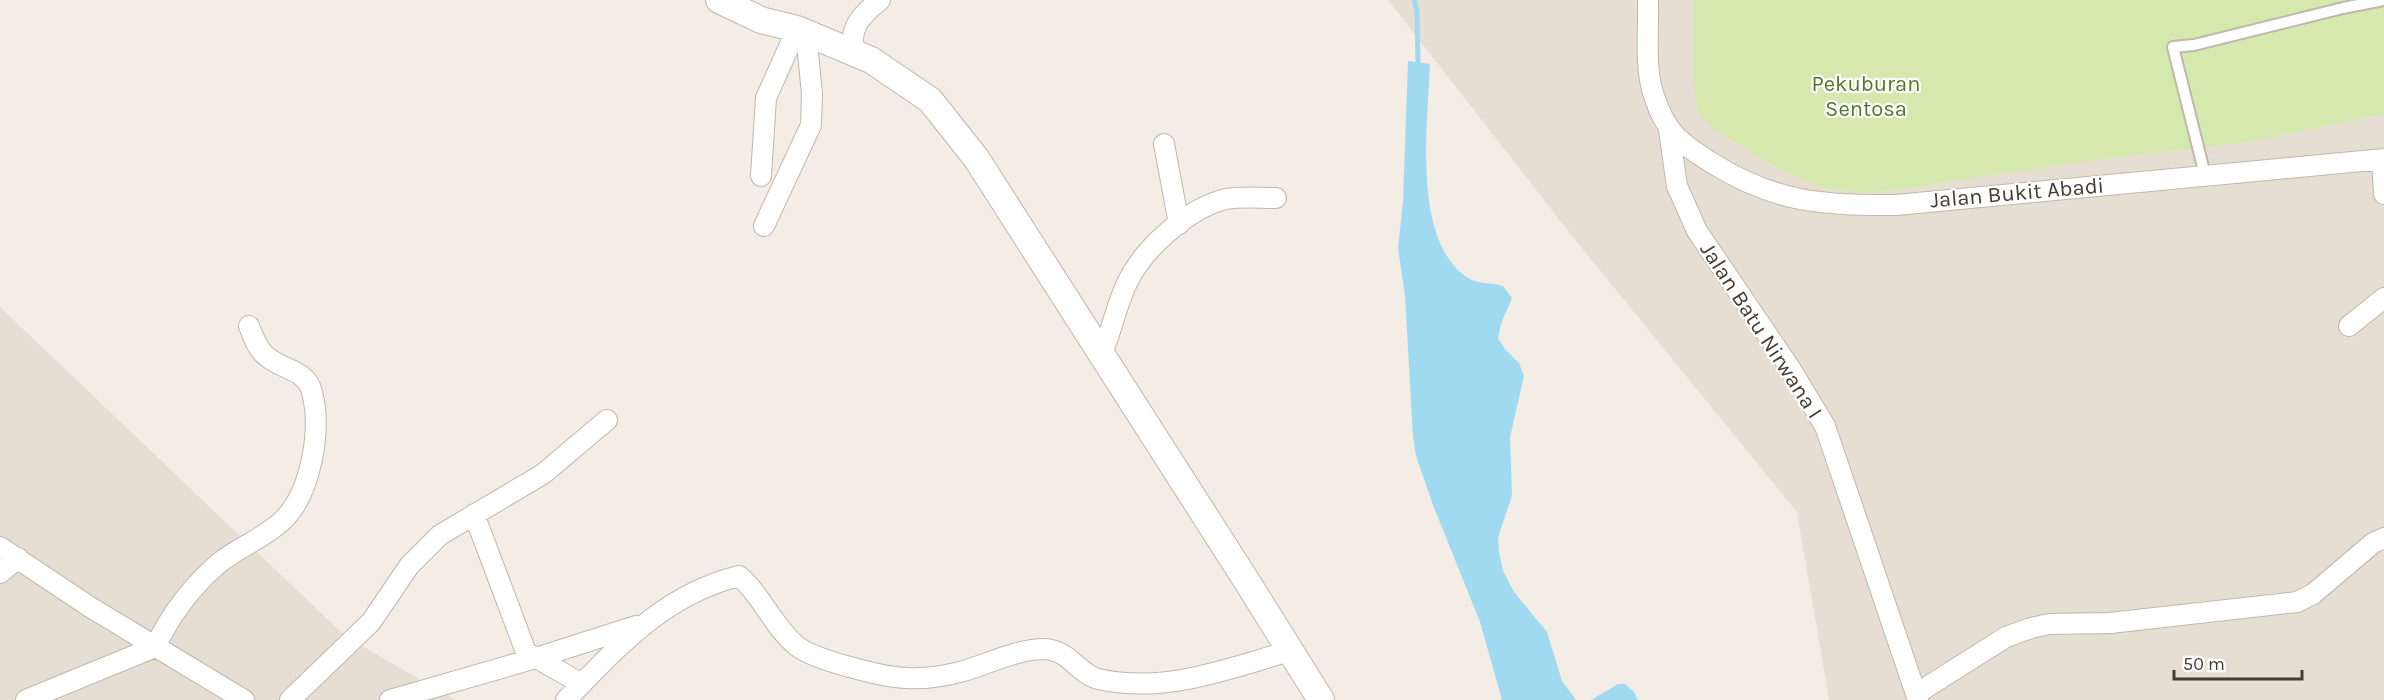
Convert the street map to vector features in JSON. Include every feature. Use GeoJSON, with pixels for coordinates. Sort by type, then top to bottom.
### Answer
{"type":"FeatureCollection","features":[{"type":"Feature","properties":{"kind":"street"},"geometry":{"type":"LineString","coordinates":[[719,0],[761,20],[801,31],[871,60],[930,100],[976,158],[1102,353],[1320,700]]}},
{"type":"Feature","properties":{"kind":"street"},"geometry":{"type":"LineString","coordinates":[[856,54],[852,41],[855,25],[879,0]]}},
{"type":"Feature","properties":{"kind":"street"},"geometry":{"type":"LineString","coordinates":[[1648,0],[1650,82],[1669,130]]}},
{"type":"Feature","properties":{"kind":"street"},"geometry":{"type":"LineString","coordinates":[[761,176],[766,98],[801,31]]}},
{"type":"Feature","properties":{"kind":"street"},"geometry":{"type":"LineString","coordinates":[[764,226],[811,125],[812,94],[801,31]]}},
{"type":"Feature","properties":{"kind":"street","name":"Jalan Bukit Abadi"},"geometry":{"type":"LineString","coordinates":[[1669,130],[1682,144],[1754,187],[1782,196],[1837,205],[1896,205],[2205,174],[2383,159]]}},
{"type":"Feature","properties":{"kind":"street","name":"Jalan Batu Nirwana I"},"geometry":{"type":"LineString","coordinates":[[1669,130],[1677,186],[1697,231],[1790,368],[1825,426],[1917,697]]}},
{"type":"Feature","properties":{"kind":"street"},"geometry":{"type":"LineString","coordinates":[[1164,144],[1179,224]]}},
{"type":"Feature","properties":{"kind":"street"},"geometry":{"type":"LineString","coordinates":[[2383,159],[2384,194]]}},
{"type":"Feature","properties":{"kind":"street"},"geometry":{"type":"LineString","coordinates":[[1102,353],[1124,291],[1137,266],[1159,240],[1179,224],[1210,205],[1227,199],[1276,198]]}},
{"type":"Feature","properties":{"kind":"street"},"geometry":{"type":"LineString","coordinates":[[2349,326],[2384,298]]}},
{"type":"Feature","properties":{"kind":"street"},"geometry":{"type":"LineString","coordinates":[[26,700],[155,647],[169,619],[183,599],[202,579],[230,555],[272,528],[293,508],[302,491],[316,436],[314,401],[310,387],[296,372],[278,364],[264,354],[254,340],[249,326]]}},
{"type":"Feature","properties":{"kind":"street"},"geometry":{"type":"LineString","coordinates":[[290,700],[371,622],[409,566],[440,535],[543,474],[608,420]]}},
{"type":"Feature","properties":{"kind":"street"},"geometry":{"type":"LineString","coordinates":[[474,514],[523,647],[529,655],[582,684]]}},
{"type":"Feature","properties":{"kind":"street"},"geometry":{"type":"LineString","coordinates":[[1917,697],[2006,637],[2031,628],[2049,624],[2110,623],[2297,603],[2313,594],[2373,543],[2384,538]]}},
{"type":"Feature","properties":{"kind":"street"},"geometry":{"type":"LineString","coordinates":[[0,547],[90,607],[244,700]]}},
{"type":"Feature","properties":{"kind":"street"},"geometry":{"type":"LineString","coordinates":[[0,573],[18,558]]}},
{"type":"Feature","properties":{"kind":"street"},"geometry":{"type":"LineString","coordinates":[[567,700],[628,636],[647,622],[682,597],[720,581],[739,576],[748,584],[759,602],[797,647],[822,660],[906,678],[958,672],[1013,655],[1044,649],[1064,654],[1094,678],[1120,684],[1185,681],[1290,651]]}},
{"type":"Feature","properties":{"kind":"street"},"geometry":{"type":"LineString","coordinates":[[390,700],[536,658],[647,622]]}},
{"type":"Feature","properties":{"kind":"street"},"geometry":{"type":"LineString","coordinates":[[1179,700],[1185,681]]}},
{"type":"Feature","properties":{"kind":"lane"},"geometry":{"type":"LineString","coordinates":[[2205,174],[2173,48],[2204,43],[2384,0]]}},
{"type":"Feature","properties":{"kind":"shaded area"},"geometry":{"type":"Polygon","coordinates":[[[1388,0],[2384,0],[2384,700],[1829,700],[1797,512],[1576,241],[1388,0]]]}},
{"type":"Feature","properties":{"kind":"shaded area"},"geometry":{"type":"Polygon","coordinates":[[[0,307],[345,636],[456,700],[0,700],[0,307]]]}},
{"type":"Feature","properties":{"kind":"green space","name":"Pekuburan Sentosa"},"geometry":{"type":"Polygon","coordinates":[[[1694,0],[2384,0],[2384,114],[2242,143],[2124,156],[1916,188],[1864,193],[1825,188],[1784,172],[1716,131],[1697,111],[1693,69],[1694,0]]]}},
{"type":"Feature","properties":{"kind":"water"},"geometry":{"type":"Polygon","coordinates":[[[1408,61],[1430,64],[1426,147],[1427,179],[1430,209],[1438,237],[1450,261],[1468,278],[1477,282],[1503,286],[1512,298],[1498,338],[1519,363],[1524,376],[1510,437],[1512,496],[1498,537],[1499,552],[1503,571],[1514,592],[1547,632],[1562,681],[1576,700],[1502,700],[1480,622],[1416,456],[1405,296],[1398,248],[1403,201],[1408,61]]]}},
{"type":"Feature","properties":{"kind":"water"},"geometry":{"type":"Polygon","coordinates":[[[1618,684],[1625,684],[1634,692],[1638,700],[1591,700],[1618,684]]]}},
{"type":"Feature","properties":{"kind":"waterway"},"geometry":{"type":"LineString","coordinates":[[1414,0],[1417,11],[1418,67]]}}]}
